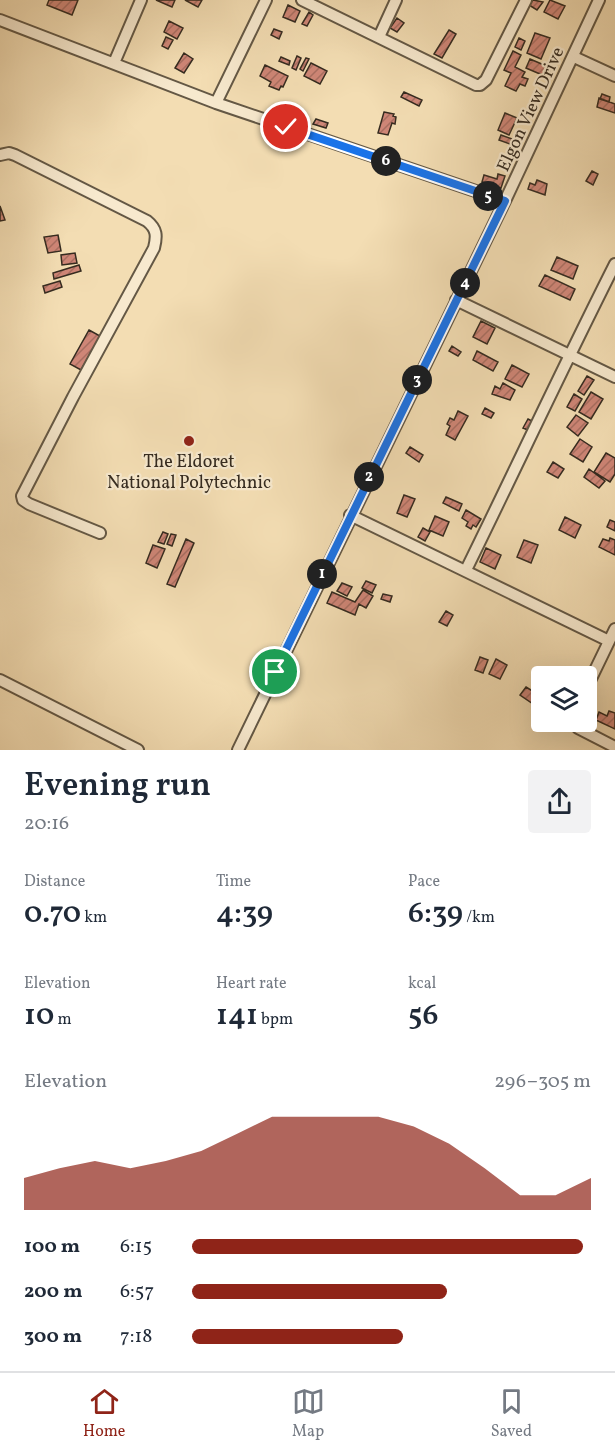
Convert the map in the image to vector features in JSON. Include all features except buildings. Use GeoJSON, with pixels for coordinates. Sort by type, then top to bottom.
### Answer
{"type":"FeatureCollection","features":[{"type":"Feature","properties":{"kind":"street"},"geometry":{"type":"LineString","coordinates":[[216,103],[266,0]]}},
{"type":"Feature","properties":{"kind":"street"},"geometry":{"type":"LineString","coordinates":[[302,0],[471,83],[480,85],[486,80],[526,0]]}},
{"type":"Feature","properties":{"kind":"street"},"geometry":{"type":"LineString","coordinates":[[379,37],[396,0]]}},
{"type":"Feature","properties":{"kind":"street","name":"Elgon View Drive"},"geometry":{"type":"LineString","coordinates":[[237,750],[505,201],[599,0]]}},
{"type":"Feature","properties":{"kind":"street"},"geometry":{"type":"LineString","coordinates":[[114,63],[137,1]]}},
{"type":"Feature","properties":{"kind":"street"},"geometry":{"type":"LineString","coordinates":[[0,20],[216,103],[505,201]]}},
{"type":"Feature","properties":{"kind":"street"},"geometry":{"type":"LineString","coordinates":[[574,57],[615,76]]}},
{"type":"Feature","properties":{"kind":"street"},"geometry":{"type":"LineString","coordinates":[[0,155],[9,153],[15,155],[147,221],[155,230],[154,248],[22,496],[23,500],[29,504],[100,533]]}},
{"type":"Feature","properties":{"kind":"street"},"geometry":{"type":"LineString","coordinates":[[466,570],[615,264]]}},
{"type":"Feature","properties":{"kind":"street"},"geometry":{"type":"LineString","coordinates":[[456,300],[615,377]]}},
{"type":"Feature","properties":{"kind":"street"},"geometry":{"type":"LineString","coordinates":[[350,516],[609,641]]}},
{"type":"Feature","properties":{"kind":"street"},"geometry":{"type":"LineString","coordinates":[[597,666],[615,629]]}},
{"type":"Feature","properties":{"kind":"street"},"geometry":{"type":"LineString","coordinates":[[0,680],[138,750]]}},
{"type":"Feature","properties":{"kind":"street"},"geometry":{"type":"LineString","coordinates":[[586,732],[615,747]]}},
{"type":"Feature","properties":{"kind":"place","name":"The Eldoret National Polytechnic"},"geometry":{"type":"Point","coordinates":[189,441]}},
{"type":"Feature","properties":{"kind":"route"},"geometry":{"type":"LineString","coordinates":[[275,672],[505,201],[286,127]]}}]}
